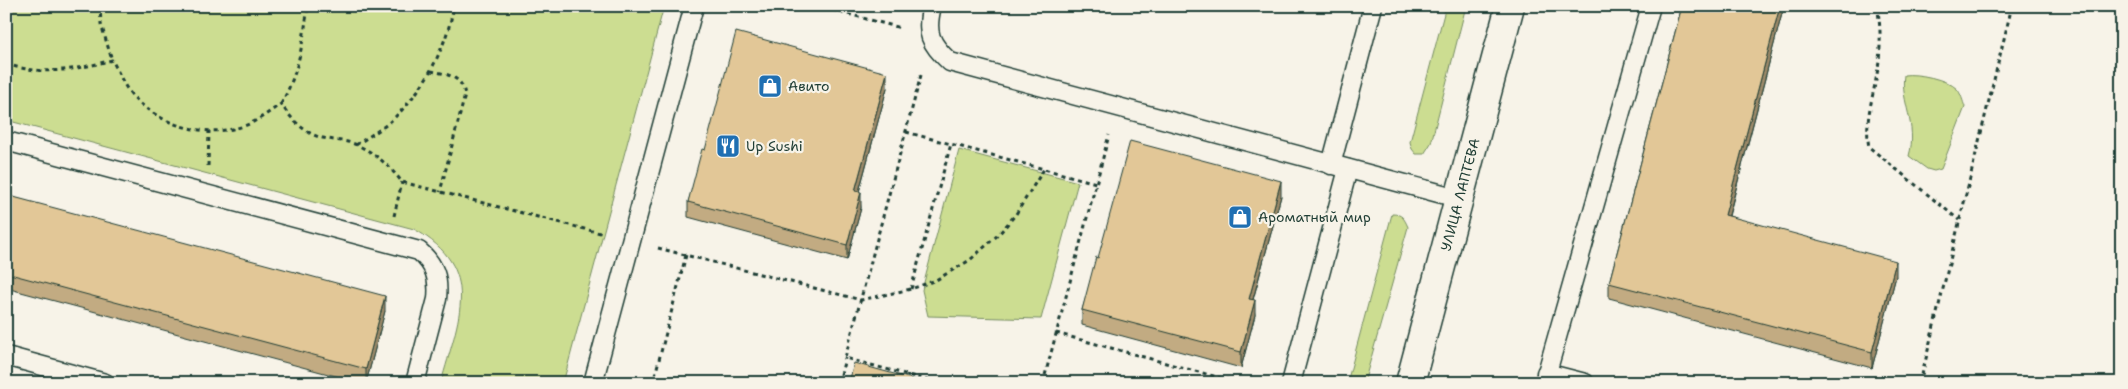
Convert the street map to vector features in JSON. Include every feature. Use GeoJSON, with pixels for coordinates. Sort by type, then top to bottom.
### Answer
{"type":"FeatureCollection","features":[{"type":"Feature","properties":{"kind":"street","name":"УЛИЦА ЛАПТЕВА"},"geometry":{"type":"LineString","coordinates":[[1410,383],[1461,199],[1510,6]]}},
{"type":"Feature","properties":{"kind":"lane"},"geometry":{"type":"LineString","coordinates":[[593,383],[694,6]]}},
{"type":"Feature","properties":{"kind":"lane"},"geometry":{"type":"LineString","coordinates":[[932,6],[929,29],[930,38],[935,48],[950,62],[1461,199]]}},
{"type":"Feature","properties":{"kind":"lane"},"geometry":{"type":"LineString","coordinates":[[1331,165],[1373,6]]}},
{"type":"Feature","properties":{"kind":"lane"},"geometry":{"type":"LineString","coordinates":[[1584,383],[1545,378],[1650,6]]}},
{"type":"Feature","properties":{"kind":"lane"},"geometry":{"type":"LineString","coordinates":[[6,141],[419,251],[435,270],[439,285],[415,383]]}},
{"type":"Feature","properties":{"kind":"lane"},"geometry":{"type":"LineString","coordinates":[[1291,383],[1348,169]]}},
{"type":"Feature","properties":{"kind":"lane"},"geometry":{"type":"LineString","coordinates":[[6,356],[105,383]]}},
{"type":"Feature","properties":{"kind":"path"},"geometry":{"type":"LineString","coordinates":[[100,6],[101,24],[112,60],[131,93],[163,120],[184,128],[209,131],[243,126],[262,117],[281,104],[293,82],[304,35],[308,6]]}},
{"type":"Feature","properties":{"kind":"path"},"geometry":{"type":"LineString","coordinates":[[356,145],[396,116],[419,90],[440,53],[451,22],[454,6]]}},
{"type":"Feature","properties":{"kind":"path"},"geometry":{"type":"LineString","coordinates":[[817,6],[930,38],[839,383]]}},
{"type":"Feature","properties":{"kind":"path"},"geometry":{"type":"LineString","coordinates":[[1878,6],[1881,26],[1879,67],[1866,132],[1869,148],[1959,220]]}},
{"type":"Feature","properties":{"kind":"path"},"geometry":{"type":"LineString","coordinates":[[1920,383],[2012,6]]}},
{"type":"Feature","properties":{"kind":"path"},"geometry":{"type":"LineString","coordinates":[[6,64],[22,69],[53,72],[82,69],[112,60]]}},
{"type":"Feature","properties":{"kind":"path"},"geometry":{"type":"LineString","coordinates":[[431,71],[454,77],[462,85],[464,95],[440,192]]}},
{"type":"Feature","properties":{"kind":"path"},"geometry":{"type":"LineString","coordinates":[[281,104],[289,116],[305,130],[322,138],[343,140],[373,153],[387,164],[402,182]]}},
{"type":"Feature","properties":{"kind":"path"},"geometry":{"type":"LineString","coordinates":[[1043,383],[1116,108]]}},
{"type":"Feature","properties":{"kind":"path"},"geometry":{"type":"LineString","coordinates":[[209,131],[210,152]]}},
{"type":"Feature","properties":{"kind":"path"},"geometry":{"type":"LineString","coordinates":[[906,132],[1096,183]]}},
{"type":"Feature","properties":{"kind":"path"},"geometry":{"type":"LineString","coordinates":[[911,290],[951,144]]}},
{"type":"Feature","properties":{"kind":"path"},"geometry":{"type":"LineString","coordinates":[[861,300],[911,290],[954,271],[985,248],[1016,214],[1044,169]]}},
{"type":"Feature","properties":{"kind":"path"},"geometry":{"type":"LineString","coordinates":[[653,383],[686,255]]}},
{"type":"Feature","properties":{"kind":"path"},"geometry":{"type":"LineString","coordinates":[[1056,333],[1240,383]]}},
{"type":"Feature","properties":{"kind":"path"},"geometry":{"type":"LineString","coordinates":[[845,358],[938,383]]}},
{"type":"Feature","properties":{"kind":"green space"},"geometry":{"type":"Polygon","coordinates":[[[6,6],[664,6],[563,383],[441,383],[459,317],[460,297],[458,278],[451,261],[436,244],[414,229],[6,120],[6,6]]]}},
{"type":"Feature","properties":{"kind":"green space"},"geometry":{"type":"Polygon","coordinates":[[[1446,6],[1466,6],[1431,143],[1424,154],[1416,154],[1410,142],[1446,6]]]}},
{"type":"Feature","properties":{"kind":"green space"},"geometry":{"type":"Polygon","coordinates":[[[1904,75],[1924,76],[1946,82],[1957,89],[1962,98],[1965,107],[1941,169],[1934,171],[1927,169],[1909,156],[1911,134],[1904,95],[1904,75]]]}},
{"type":"Feature","properties":{"kind":"green space"},"geometry":{"type":"Polygon","coordinates":[[[959,150],[1078,182],[1041,319],[928,316],[922,290],[959,150]]]}},
{"type":"Feature","properties":{"kind":"green space"},"geometry":{"type":"Polygon","coordinates":[[[1392,214],[1402,217],[1408,227],[1364,383],[1347,383],[1392,214]]]}},
{"type":"Feature","properties":{"kind":"building"},"geometry":{"type":"Polygon","coordinates":[[[1682,6],[1780,6],[1725,215],[1896,261],[1872,352],[1609,283],[1682,6]]]}},
{"type":"Feature","properties":{"kind":"building"},"geometry":{"type":"Polygon","coordinates":[[[736,32],[887,73],[855,191],[861,192],[847,245],[688,202],[702,149],[705,150],[736,32]]]}},
{"type":"Feature","properties":{"kind":"building"},"geometry":{"type":"Polygon","coordinates":[[[1130,141],[1281,181],[1249,299],[1255,300],[1241,352],[1082,310],[1130,141]]]}},
{"type":"Feature","properties":{"kind":"building"},"geometry":{"type":"Polygon","coordinates":[[[6,195],[385,296],[366,369],[6,273],[6,195]]]}},
{"type":"Feature","properties":{"kind":"building"},"geometry":{"type":"Polygon","coordinates":[[[854,363],[927,383],[849,383],[854,363]]]}},
{"type":"Feature","properties":{"kind":"place","name":"Авито"},"geometry":{"type":"Point","coordinates":[770,86]}},
{"type":"Feature","properties":{"kind":"place","name":"Up Sushi"},"geometry":{"type":"Point","coordinates":[728,146]}},
{"type":"Feature","properties":{"kind":"place","name":"Ароматный мир"},"geometry":{"type":"Point","coordinates":[1240,217]}}]}
